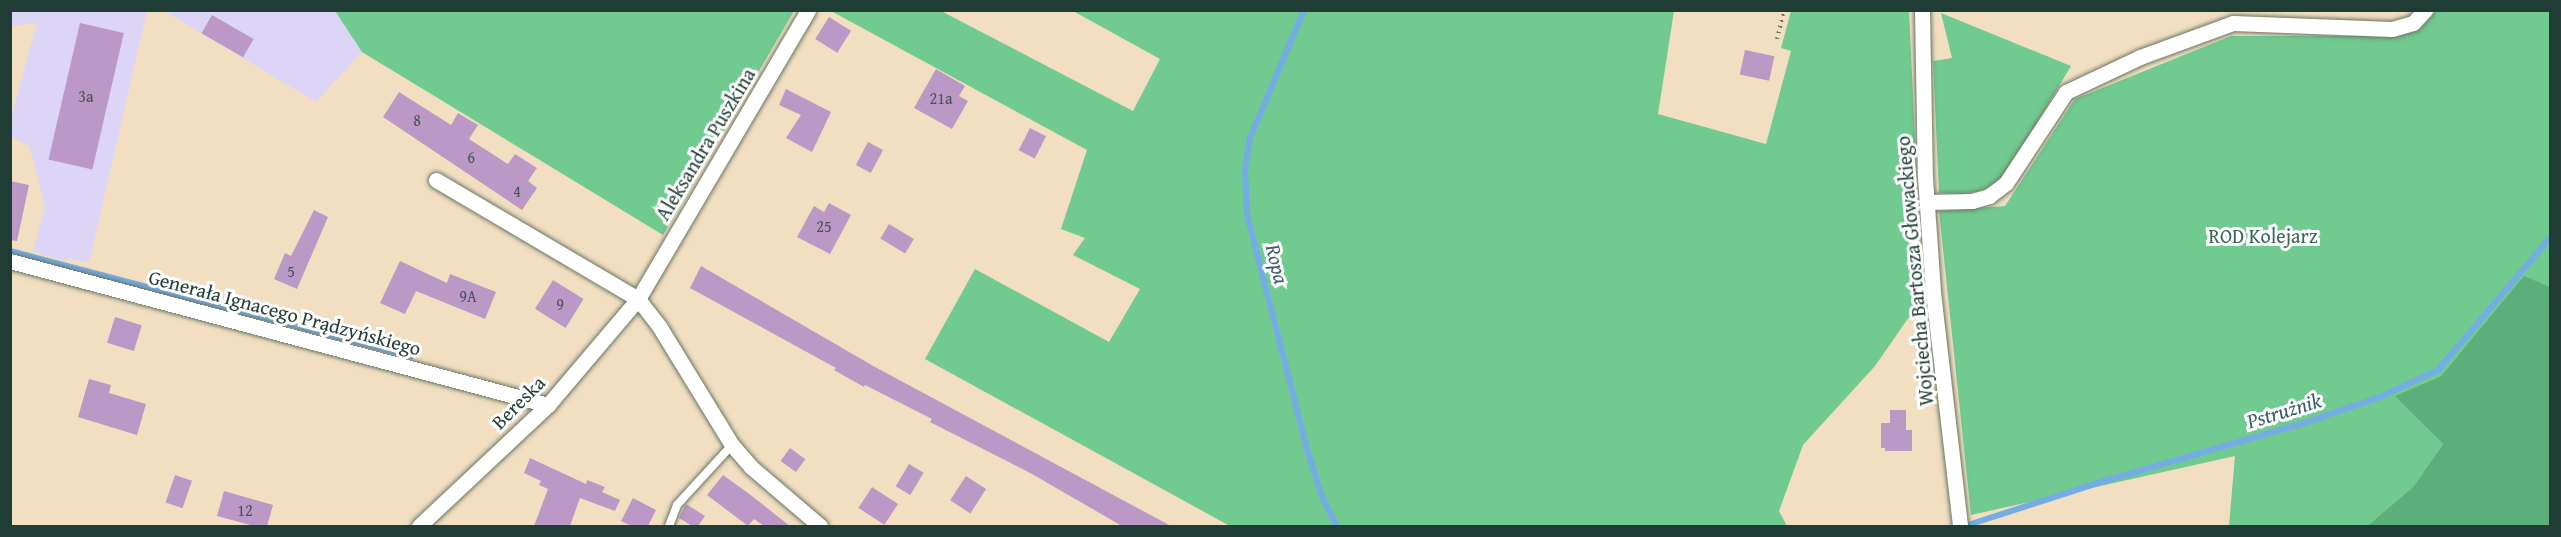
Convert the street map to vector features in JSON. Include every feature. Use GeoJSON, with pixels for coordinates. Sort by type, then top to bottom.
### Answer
{"type":"FeatureCollection","features":[{"type":"Feature","properties":{"kind":"street","name":"Aleksandra Puszkina"},"geometry":{"type":"LineString","coordinates":[[638,299],[808,10]]}},
{"type":"Feature","properties":{"kind":"street","name":"Wojciecha Bartosza Głowackiego"},"geometry":{"type":"LineString","coordinates":[[1922,10],[1927,202],[1933,292],[1960,526]]}},
{"type":"Feature","properties":{"kind":"street"},"geometry":{"type":"LineString","coordinates":[[1927,202],[1972,201],[1989,196],[2006,183],[2066,92],[2140,57],[2234,22],[2392,29],[2413,22],[2425,10]]}},
{"type":"Feature","properties":{"kind":"street"},"geometry":{"type":"LineString","coordinates":[[436,180],[638,299],[659,326],[732,445],[751,467],[820,526]]}},
{"type":"Feature","properties":{"kind":"street","name":"Generała Ignacego Prądzyńskiego"},"geometry":{"type":"LineString","coordinates":[[10,261],[548,405]]}},
{"type":"Feature","properties":{"kind":"street","name":"Bereska"},"geometry":{"type":"LineString","coordinates":[[419,526],[548,405],[638,299]]}},
{"type":"Feature","properties":{"kind":"lane"},"geometry":{"type":"LineString","coordinates":[[669,526],[676,505],[732,445]]}},
{"type":"Feature","properties":{"kind":"path"},"geometry":{"type":"LineString","coordinates":[[1777,39],[1784,10]]}},
{"type":"Feature","properties":{"kind":"shaded area"},"geometry":{"type":"Polygon","coordinates":[[[10,11],[147,11],[89,263],[68,258],[63,260],[33,252],[45,206],[29,146],[11,137],[10,121],[37,23],[11,26],[10,11]]]}},
{"type":"Feature","properties":{"kind":"shaded area"},"geometry":{"type":"Polygon","coordinates":[[[164,11],[335,11],[362,52],[316,102],[164,11]]]}},
{"type":"Feature","properties":{"kind":"green space"},"geometry":{"type":"Polygon","coordinates":[[[335,11],[794,11],[663,235],[362,52],[335,11]]]}},
{"type":"Feature","properties":{"kind":"green space"},"geometry":{"type":"Polygon","coordinates":[[[831,11],[941,11],[1133,111],[1160,59],[1073,11],[1674,11],[1658,114],[1766,144],[1791,51],[1781,48],[1791,11],[1909,11],[1917,181],[1905,184],[1912,286],[1925,294],[1875,366],[1803,445],[1779,511],[1787,526],[1230,526],[925,359],[975,269],[1109,342],[1140,289],[1073,255],[1085,238],[1061,229],[1087,150],[831,11]]]}},
{"type":"Feature","properties":{"kind":"green space","name":"ROD Kolejarz"},"geometry":{"type":"Polygon","coordinates":[[[2436,11],[2550,11],[2550,287],[2524,277],[2441,376],[2396,396],[2443,444],[2413,487],[2367,526],[2229,526],[2235,456],[1971,515],[1939,211],[2005,206],[2075,99],[2231,36],[2391,36],[2420,29],[2436,11]]]}},
{"type":"Feature","properties":{"kind":"green space"},"geometry":{"type":"Polygon","coordinates":[[[1941,13],[2071,66],[2013,163],[1999,181],[1984,190],[1963,194],[1939,193],[1933,61],[1952,58],[1941,13]]]}},
{"type":"Feature","properties":{"kind":"green space"},"geometry":{"type":"Polygon","coordinates":[[[2524,276],[2550,287],[2550,526],[2367,526],[2413,487],[2443,444],[2395,396],[2441,376],[2524,276]]]}},
{"type":"Feature","properties":{"kind":"building"},"geometry":{"type":"Polygon","coordinates":[[[212,15],[254,39],[243,57],[202,33],[212,15]]]}},
{"type":"Feature","properties":{"kind":"building"},"geometry":{"type":"Polygon","coordinates":[[[829,17],[851,31],[837,53],[815,39],[829,17]]]}},
{"type":"Feature","properties":{"kind":"building"},"geometry":{"type":"Polygon","coordinates":[[[80,23],[124,33],[92,170],[49,159],[80,23]]]}},
{"type":"Feature","properties":{"kind":"building"},"geometry":{"type":"Polygon","coordinates":[[[1745,50],[1774,56],[1769,81],[1740,74],[1745,50]]]}},
{"type":"Feature","properties":{"kind":"building"},"geometry":{"type":"Polygon","coordinates":[[[936,69],[965,86],[959,96],[968,101],[952,129],[914,108],[936,69]]]}},
{"type":"Feature","properties":{"kind":"building"},"geometry":{"type":"Polygon","coordinates":[[[786,89],[831,112],[812,152],[786,138],[801,115],[779,105],[786,89]]]}},
{"type":"Feature","properties":{"kind":"building"},"geometry":{"type":"Polygon","coordinates":[[[399,92],[451,125],[458,113],[478,125],[469,139],[508,164],[515,154],[537,168],[528,181],[537,188],[522,210],[383,117],[399,92]]]}},
{"type":"Feature","properties":{"kind":"building"},"geometry":{"type":"Polygon","coordinates":[[[1030,128],[1046,136],[1035,158],[1019,150],[1030,128]]]}},
{"type":"Feature","properties":{"kind":"building"},"geometry":{"type":"Polygon","coordinates":[[[868,142],[883,150],[871,173],[856,165],[868,142]]]}},
{"type":"Feature","properties":{"kind":"building"},"geometry":{"type":"Polygon","coordinates":[[[10,181],[29,185],[17,241],[10,240],[10,181]]]}},
{"type":"Feature","properties":{"kind":"building"},"geometry":{"type":"Polygon","coordinates":[[[829,203],[851,215],[830,254],[797,237],[814,206],[824,212],[829,203]]]}},
{"type":"Feature","properties":{"kind":"building"},"geometry":{"type":"Polygon","coordinates":[[[314,210],[328,217],[297,289],[274,279],[285,253],[291,256],[314,210]]]}},
{"type":"Feature","properties":{"kind":"building"},"geometry":{"type":"Polygon","coordinates":[[[889,224],[914,239],[905,254],[880,239],[889,224]]]}},
{"type":"Feature","properties":{"kind":"building"},"geometry":{"type":"Polygon","coordinates":[[[400,261],[447,283],[450,274],[496,292],[485,319],[416,291],[405,314],[380,303],[400,261]]]}},
{"type":"Feature","properties":{"kind":"building"},"geometry":{"type":"Polygon","coordinates":[[[701,266],[875,367],[1171,526],[1122,526],[1032,474],[930,422],[932,419],[865,385],[864,387],[834,370],[836,368],[690,288],[701,266]]]}},
{"type":"Feature","properties":{"kind":"building"},"geometry":{"type":"Polygon","coordinates":[[[553,280],[584,299],[566,328],[535,309],[553,280]]]}},
{"type":"Feature","properties":{"kind":"building"},"geometry":{"type":"Polygon","coordinates":[[[115,317],[142,325],[134,351],[107,343],[115,317]]]}},
{"type":"Feature","properties":{"kind":"building"},"geometry":{"type":"Polygon","coordinates":[[[89,379],[111,385],[109,393],[146,404],[137,435],[78,417],[89,379]]]}},
{"type":"Feature","properties":{"kind":"building"},"geometry":{"type":"Polygon","coordinates":[[[1890,410],[1906,410],[1906,430],[1912,430],[1912,451],[1885,451],[1885,448],[1881,448],[1881,423],[1890,423],[1890,410]]]}},
{"type":"Feature","properties":{"kind":"building"},"geometry":{"type":"Polygon","coordinates":[[[790,448],[805,459],[796,472],[781,461],[790,448]]]}},
{"type":"Feature","properties":{"kind":"building"},"geometry":{"type":"Polygon","coordinates":[[[530,458],[586,484],[587,480],[605,487],[602,492],[620,500],[615,511],[580,498],[570,526],[534,526],[548,489],[539,485],[541,481],[524,473],[530,458]]]}},
{"type":"Feature","properties":{"kind":"building"},"geometry":{"type":"Polygon","coordinates":[[[909,464],[924,473],[910,495],[896,486],[909,464]]]}},
{"type":"Feature","properties":{"kind":"building"},"geometry":{"type":"Polygon","coordinates":[[[175,475],[192,481],[183,508],[166,502],[175,475]]]}},
{"type":"Feature","properties":{"kind":"building"},"geometry":{"type":"Polygon","coordinates":[[[723,475],[790,526],[764,526],[754,519],[748,526],[707,495],[723,475]]]}},
{"type":"Feature","properties":{"kind":"building"},"geometry":{"type":"Polygon","coordinates":[[[966,476],[986,489],[970,513],[950,500],[966,476]]]}},
{"type":"Feature","properties":{"kind":"building"},"geometry":{"type":"Polygon","coordinates":[[[872,487],[898,504],[884,525],[858,508],[872,487]]]}},
{"type":"Feature","properties":{"kind":"building"},"geometry":{"type":"Polygon","coordinates":[[[224,491],[273,505],[267,526],[254,526],[217,516],[224,491]]]}},
{"type":"Feature","properties":{"kind":"building"},"geometry":{"type":"Polygon","coordinates":[[[633,498],[656,510],[648,526],[632,526],[621,521],[633,498]]]}},
{"type":"Feature","properties":{"kind":"building"},"geometry":{"type":"Polygon","coordinates":[[[686,504],[705,516],[698,526],[692,526],[679,518],[686,504]]]}},
{"type":"Feature","properties":{"kind":"waterway","name":"Ropa"},"geometry":{"type":"LineString","coordinates":[[1304,10],[1250,138],[1245,170],[1247,215],[1307,449],[1322,497],[1337,526]]}},
{"type":"Feature","properties":{"kind":"waterway","name":"Pstrużnik"},"geometry":{"type":"LineString","coordinates":[[1971,524],[2101,482],[2307,422],[2380,397],[2438,370],[2550,238]]}},
{"type":"Feature","properties":{"kind":"waterway"},"geometry":{"type":"LineString","coordinates":[[10,251],[411,356]]}}]}
